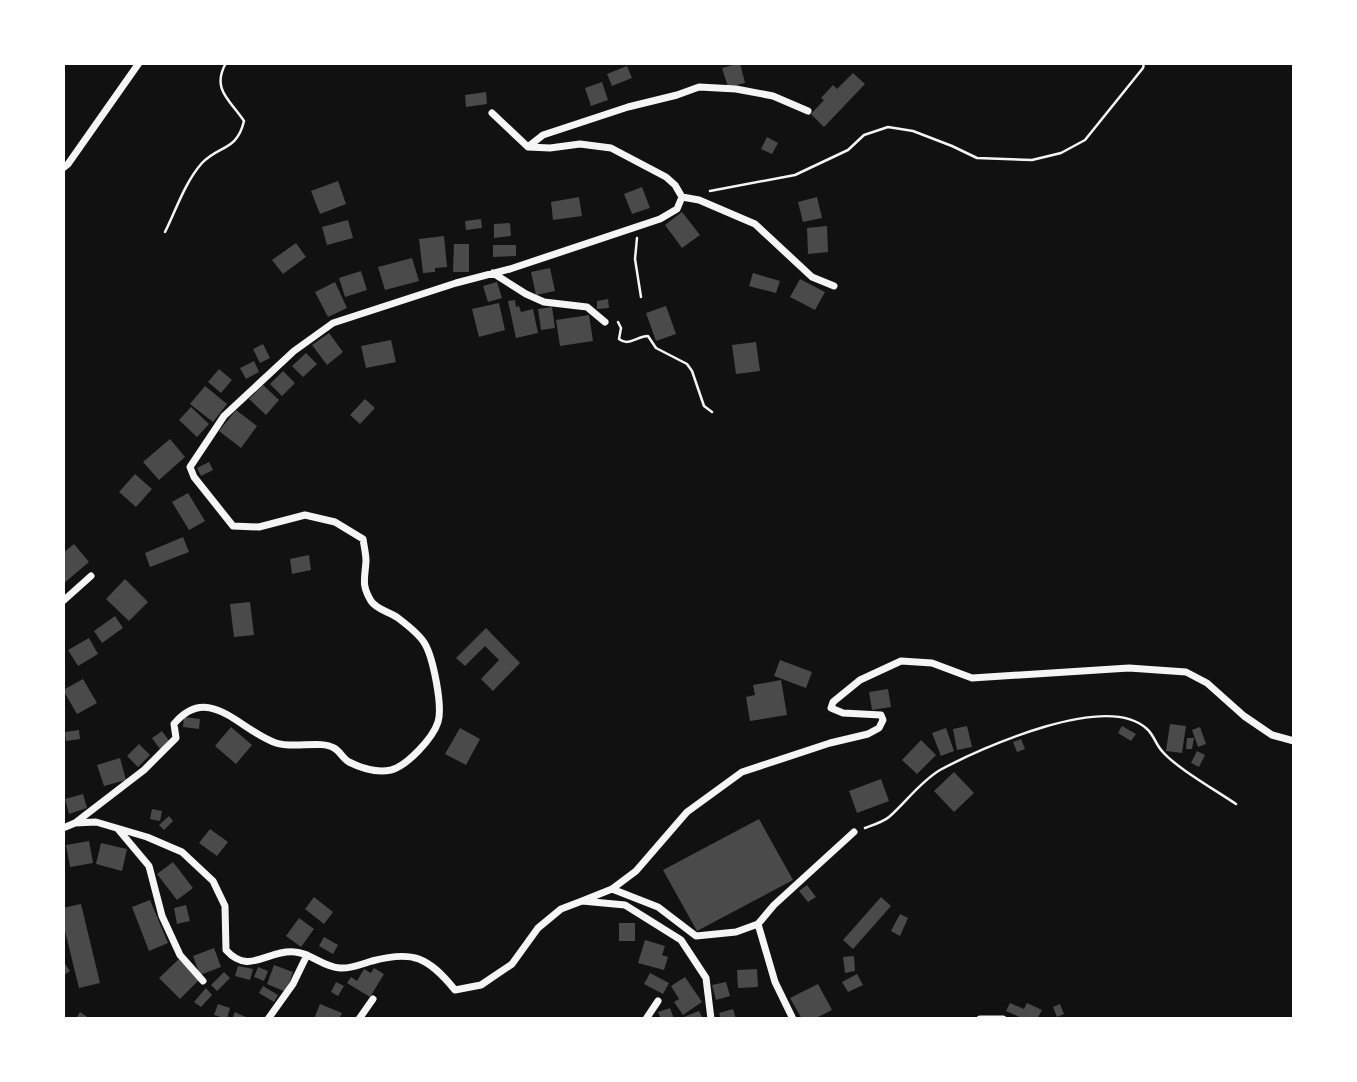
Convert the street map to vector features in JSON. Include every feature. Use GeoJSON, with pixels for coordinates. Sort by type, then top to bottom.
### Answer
{"type":"FeatureCollection","features":[{"type":"Feature","properties":{"kind":"street"},"geometry":{"type":"LineString","coordinates":[[63,168],[139,63]]}},
{"type":"Feature","properties":{"kind":"street"},"geometry":{"type":"LineString","coordinates":[[528,146],[543,135],[699,87],[736,89],[773,96],[808,111]]}},
{"type":"Feature","properties":{"kind":"street"},"geometry":{"type":"LineString","coordinates":[[63,828],[75,823],[144,769],[176,738],[174,723],[184,712],[205,706],[222,711],[276,744],[334,747],[347,761],[374,771],[393,770],[414,755],[430,737],[439,721],[440,697],[425,643],[397,617],[373,605],[363,583],[366,559],[363,539],[335,522],[305,515],[259,527],[233,526],[194,477],[190,467],[223,416],[285,359],[333,323],[642,225],[677,209],[682,197],[676,185],[611,148],[580,144],[550,148],[528,146],[492,113]]}},
{"type":"Feature","properties":{"kind":"street"},"geometry":{"type":"LineString","coordinates":[[682,197],[699,200],[755,224],[812,277],[834,286]]}},
{"type":"Feature","properties":{"kind":"street"},"geometry":{"type":"LineString","coordinates":[[493,273],[544,302],[587,307],[605,322]]}},
{"type":"Feature","properties":{"kind":"street"},"geometry":{"type":"LineString","coordinates":[[63,601],[91,576]]}},
{"type":"Feature","properties":{"kind":"street"},"geometry":{"type":"LineString","coordinates":[[75,823],[96,822],[118,828],[181,852],[213,881],[225,906],[226,950],[234,960],[249,962],[294,951],[320,963],[342,969],[404,955],[423,960],[440,972],[455,990],[481,985],[512,964],[538,928],[561,909],[612,889],[636,871],[687,812],[742,772],[830,743],[868,734],[879,728],[883,720],[881,715],[843,713],[831,708],[832,702],[860,680],[901,661],[932,663],[972,678],[1129,668],[1186,672],[1207,683],[1244,716],[1272,735],[1294,741]]}},
{"type":"Feature","properties":{"kind":"street"},"geometry":{"type":"LineString","coordinates":[[118,828],[149,866],[162,916],[180,955],[203,981]]}},
{"type":"Feature","properties":{"kind":"street"},"geometry":{"type":"LineString","coordinates":[[612,889],[658,906],[696,936],[736,932],[758,924],[774,905],[853,832]]}},
{"type":"Feature","properties":{"kind":"street"},"geometry":{"type":"LineString","coordinates":[[582,901],[625,905],[681,940],[706,978],[711,1019]]}},
{"type":"Feature","properties":{"kind":"street"},"geometry":{"type":"LineString","coordinates":[[758,924],[775,982],[793,1019]]}},
{"type":"Feature","properties":{"kind":"street"},"geometry":{"type":"LineString","coordinates":[[268,1019],[293,984],[307,955]]}},
{"type":"Feature","properties":{"kind":"street"},"geometry":{"type":"LineString","coordinates":[[359,1019],[373,999]]}},
{"type":"Feature","properties":{"kind":"street"},"geometry":{"type":"LineString","coordinates":[[646,1019],[658,1001]]}},
{"type":"Feature","properties":{"kind":"street"},"geometry":{"type":"LineString","coordinates":[[980,1019],[1003,1019]]}},
{"type":"Feature","properties":{"kind":"path"},"geometry":{"type":"LineString","coordinates":[[165,232],[187,186],[204,161],[227,148],[241,133],[244,121],[231,101],[222,93],[221,71],[226,63]]}},
{"type":"Feature","properties":{"kind":"path"},"geometry":{"type":"LineString","coordinates":[[704,192],[795,175],[848,150],[864,135],[888,127],[913,131],[977,158],[1032,160],[1061,153],[1085,140],[1143,68],[1144,63]]}},
{"type":"Feature","properties":{"kind":"path"},"geometry":{"type":"LineString","coordinates":[[642,225],[635,242],[642,297]]}},
{"type":"Feature","properties":{"kind":"path"},"geometry":{"type":"LineString","coordinates":[[605,322],[619,323],[621,341],[648,337],[656,348],[687,364],[692,370],[704,405],[712,412]]}},
{"type":"Feature","properties":{"kind":"path"},"geometry":{"type":"LineString","coordinates":[[853,832],[887,819],[910,794],[939,771],[1008,738],[1049,724],[1089,718],[1123,717],[1147,728],[1163,753],[1236,804]]}},
{"type":"Feature","properties":{"kind":"building"},"geometry":{"type":"Polygon","coordinates":[[[740,63],[745,83],[728,87],[722,68],[740,63]]]}},
{"type":"Feature","properties":{"kind":"building"},"geometry":{"type":"Polygon","coordinates":[[[627,66],[632,78],[612,86],[607,74],[627,66]]]}},
{"type":"Feature","properties":{"kind":"building"},"geometry":{"type":"Polygon","coordinates":[[[853,73],[865,84],[824,127],[811,114],[833,85],[837,89],[853,73]]]}},
{"type":"Feature","properties":{"kind":"building"},"geometry":{"type":"Polygon","coordinates":[[[602,82],[608,100],[591,106],[585,88],[602,82]]]}},
{"type":"Feature","properties":{"kind":"building"},"geometry":{"type":"Polygon","coordinates":[[[486,92],[487,104],[466,107],[465,95],[486,92]]]}},
{"type":"Feature","properties":{"kind":"building"},"geometry":{"type":"Polygon","coordinates":[[[767,137],[778,143],[772,154],[761,149],[767,137]]]}},
{"type":"Feature","properties":{"kind":"building"},"geometry":{"type":"Polygon","coordinates":[[[338,181],[346,204],[320,214],[311,191],[338,181]]]}},
{"type":"Feature","properties":{"kind":"building"},"geometry":{"type":"Polygon","coordinates":[[[642,187],[650,208],[632,214],[624,194],[642,187]]]}},
{"type":"Feature","properties":{"kind":"building"},"geometry":{"type":"Polygon","coordinates":[[[579,197],[582,216],[553,220],[551,202],[579,197]]]}},
{"type":"Feature","properties":{"kind":"building"},"geometry":{"type":"Polygon","coordinates":[[[817,197],[822,218],[803,222],[798,202],[817,197]]]}},
{"type":"Feature","properties":{"kind":"building"},"geometry":{"type":"Polygon","coordinates":[[[682,212],[700,235],[682,248],[665,225],[682,212]]]}},
{"type":"Feature","properties":{"kind":"building"},"geometry":{"type":"Polygon","coordinates":[[[481,219],[482,228],[466,230],[465,221],[481,219]]]}},
{"type":"Feature","properties":{"kind":"building"},"geometry":{"type":"Polygon","coordinates":[[[348,220],[353,238],[327,245],[322,227],[348,220]]]}},
{"type":"Feature","properties":{"kind":"building"},"geometry":{"type":"Polygon","coordinates":[[[510,223],[511,236],[494,238],[494,224],[510,223]]]}},
{"type":"Feature","properties":{"kind":"building"},"geometry":{"type":"Polygon","coordinates":[[[827,226],[828,252],[808,254],[807,228],[827,226]]]}},
{"type":"Feature","properties":{"kind":"building"},"geometry":{"type":"Polygon","coordinates":[[[444,236],[447,267],[423,273],[419,239],[444,236]]]}},
{"type":"Feature","properties":{"kind":"building"},"geometry":{"type":"Polygon","coordinates":[[[296,243],[306,257],[283,274],[272,260],[296,243]]]}},
{"type":"Feature","properties":{"kind":"building"},"geometry":{"type":"Polygon","coordinates":[[[454,244],[469,244],[469,272],[453,272],[454,244]]]}},
{"type":"Feature","properties":{"kind":"building"},"geometry":{"type":"Polygon","coordinates":[[[493,245],[516,245],[516,256],[493,257],[493,245]]]}},
{"type":"Feature","properties":{"kind":"building"},"geometry":{"type":"Polygon","coordinates":[[[412,258],[419,281],[385,290],[378,267],[412,258]]]}},
{"type":"Feature","properties":{"kind":"building"},"geometry":{"type":"Polygon","coordinates":[[[550,268],[555,291],[536,295],[531,272],[550,268]]]}},
{"type":"Feature","properties":{"kind":"building"},"geometry":{"type":"Polygon","coordinates":[[[361,271],[367,290],[345,297],[339,278],[361,271]]]}},
{"type":"Feature","properties":{"kind":"building"},"geometry":{"type":"Polygon","coordinates":[[[753,273],[780,281],[776,293],[749,286],[753,273]]]}},
{"type":"Feature","properties":{"kind":"building"},"geometry":{"type":"Polygon","coordinates":[[[800,279],[825,292],[815,310],[790,297],[800,279]]]}},
{"type":"Feature","properties":{"kind":"building"},"geometry":{"type":"Polygon","coordinates":[[[335,282],[347,308],[328,317],[315,292],[335,282]]]}},
{"type":"Feature","properties":{"kind":"building"},"geometry":{"type":"Polygon","coordinates":[[[497,282],[502,298],[488,302],[483,286],[497,282]]]}},
{"type":"Feature","properties":{"kind":"building"},"geometry":{"type":"Polygon","coordinates":[[[608,299],[609,308],[597,309],[597,301],[608,299]]]}},
{"type":"Feature","properties":{"kind":"building"},"geometry":{"type":"Polygon","coordinates":[[[515,300],[516,307],[519,306],[521,312],[533,309],[538,333],[516,338],[508,301],[515,300]]]}},
{"type":"Feature","properties":{"kind":"building"},"geometry":{"type":"Polygon","coordinates":[[[499,303],[505,330],[479,337],[472,309],[499,303]]]}},
{"type":"Feature","properties":{"kind":"building"},"geometry":{"type":"Polygon","coordinates":[[[666,306],[676,334],[656,341],[646,313],[666,306]]]}},
{"type":"Feature","properties":{"kind":"building"},"geometry":{"type":"Polygon","coordinates":[[[552,307],[555,328],[541,330],[538,309],[552,307]]]}},
{"type":"Feature","properties":{"kind":"building"},"geometry":{"type":"Polygon","coordinates":[[[589,315],[593,341],[560,346],[556,320],[589,315]]]}},
{"type":"Feature","properties":{"kind":"building"},"geometry":{"type":"Polygon","coordinates":[[[329,333],[343,352],[327,365],[312,345],[329,333]]]}},
{"type":"Feature","properties":{"kind":"building"},"geometry":{"type":"Polygon","coordinates":[[[391,340],[396,362],[366,368],[361,346],[391,340]]]}},
{"type":"Feature","properties":{"kind":"building"},"geometry":{"type":"Polygon","coordinates":[[[756,342],[760,371],[736,374],[732,345],[756,342]]]}},
{"type":"Feature","properties":{"kind":"building"},"geometry":{"type":"Polygon","coordinates":[[[263,344],[270,358],[260,363],[253,349],[263,344]]]}},
{"type":"Feature","properties":{"kind":"building"},"geometry":{"type":"Polygon","coordinates":[[[306,353],[317,364],[303,377],[292,366],[306,353]]]}},
{"type":"Feature","properties":{"kind":"building"},"geometry":{"type":"Polygon","coordinates":[[[254,361],[259,372],[246,379],[240,368],[254,361]]]}},
{"type":"Feature","properties":{"kind":"building"},"geometry":{"type":"Polygon","coordinates":[[[219,369],[232,380],[221,393],[208,382],[219,369]]]}},
{"type":"Feature","properties":{"kind":"building"},"geometry":{"type":"Polygon","coordinates":[[[283,371],[295,383],[282,396],[270,384],[283,371]]]}},
{"type":"Feature","properties":{"kind":"building"},"geometry":{"type":"Polygon","coordinates":[[[263,385],[279,400],[266,415],[249,399],[263,385]]]}},
{"type":"Feature","properties":{"kind":"building"},"geometry":{"type":"Polygon","coordinates":[[[205,386],[227,404],[213,422],[190,404],[205,386]]]}},
{"type":"Feature","properties":{"kind":"building"},"geometry":{"type":"Polygon","coordinates":[[[365,399],[375,408],[360,424],[350,415],[365,399]]]}},
{"type":"Feature","properties":{"kind":"building"},"geometry":{"type":"Polygon","coordinates":[[[191,407],[209,424],[197,437],[179,420],[191,407]]]}},
{"type":"Feature","properties":{"kind":"building"},"geometry":{"type":"Polygon","coordinates":[[[236,410],[257,426],[241,448],[219,431],[236,410]]]}},
{"type":"Feature","properties":{"kind":"building"},"geometry":{"type":"Polygon","coordinates":[[[170,439],[185,457],[159,480],[143,462],[170,439]]]}},
{"type":"Feature","properties":{"kind":"building"},"geometry":{"type":"Polygon","coordinates":[[[209,462],[213,470],[201,476],[197,468],[209,462]]]}},
{"type":"Feature","properties":{"kind":"building"},"geometry":{"type":"Polygon","coordinates":[[[135,474],[152,489],[136,507],[119,492],[135,474]]]}},
{"type":"Feature","properties":{"kind":"building"},"geometry":{"type":"Polygon","coordinates":[[[188,493],[205,521],[189,530],[172,502],[188,493]]]}},
{"type":"Feature","properties":{"kind":"building"},"geometry":{"type":"Polygon","coordinates":[[[183,537],[189,552],[150,567],[145,553],[183,537]]]}},
{"type":"Feature","properties":{"kind":"building"},"geometry":{"type":"Polygon","coordinates":[[[74,544],[89,562],[63,584],[63,553],[74,544]]]}},
{"type":"Feature","properties":{"kind":"building"},"geometry":{"type":"Polygon","coordinates":[[[309,555],[311,570],[292,574],[290,559],[309,555]]]}},
{"type":"Feature","properties":{"kind":"building"},"geometry":{"type":"Polygon","coordinates":[[[125,579],[148,602],[129,621],[106,599],[125,579]]]}},
{"type":"Feature","properties":{"kind":"building"},"geometry":{"type":"Polygon","coordinates":[[[250,602],[254,635],[234,637],[230,604],[250,602]]]}},
{"type":"Feature","properties":{"kind":"building"},"geometry":{"type":"Polygon","coordinates":[[[115,616],[123,628],[102,643],[94,631],[115,616]]]}},
{"type":"Feature","properties":{"kind":"building"},"geometry":{"type":"Polygon","coordinates":[[[486,628],[520,663],[493,691],[481,679],[499,660],[485,646],[465,666],[456,658],[486,628]]]}},
{"type":"Feature","properties":{"kind":"building"},"geometry":{"type":"Polygon","coordinates":[[[89,638],[98,654],[78,666],[68,650],[89,638]]]}},
{"type":"Feature","properties":{"kind":"building"},"geometry":{"type":"Polygon","coordinates":[[[780,660],[812,672],[806,688],[774,676],[780,660]]]}},
{"type":"Feature","properties":{"kind":"building"},"geometry":{"type":"Polygon","coordinates":[[[83,679],[97,703],[77,714],[63,690],[83,679]]]}},
{"type":"Feature","properties":{"kind":"building"},"geometry":{"type":"Polygon","coordinates":[[[781,680],[787,715],[750,721],[746,697],[755,695],[753,685],[781,680]]]}},
{"type":"Feature","properties":{"kind":"building"},"geometry":{"type":"Polygon","coordinates":[[[888,689],[891,707],[872,710],[869,692],[888,689]]]}},
{"type":"Feature","properties":{"kind":"building"},"geometry":{"type":"Polygon","coordinates":[[[184,717],[200,719],[199,729],[183,727],[184,717]]]}},
{"type":"Feature","properties":{"kind":"building"},"geometry":{"type":"Polygon","coordinates":[[[1170,724],[1186,726],[1182,753],[1166,751],[1170,724]]]}},
{"type":"Feature","properties":{"kind":"building"},"geometry":{"type":"Polygon","coordinates":[[[967,726],[972,747],[957,750],[953,729],[967,726]]]}},
{"type":"Feature","properties":{"kind":"building"},"geometry":{"type":"Polygon","coordinates":[[[1122,726],[1136,734],[1131,741],[1118,733],[1122,726]]]}},
{"type":"Feature","properties":{"kind":"building"},"geometry":{"type":"Polygon","coordinates":[[[231,727],[252,745],[236,764],[215,746],[231,727]]]}},
{"type":"Feature","properties":{"kind":"building"},"geometry":{"type":"Polygon","coordinates":[[[1200,727],[1206,744],[1198,747],[1192,730],[1200,727]]]}},
{"type":"Feature","properties":{"kind":"building"},"geometry":{"type":"Polygon","coordinates":[[[460,728],[480,739],[466,765],[445,754],[460,728]]]}},
{"type":"Feature","properties":{"kind":"building"},"geometry":{"type":"Polygon","coordinates":[[[946,728],[954,751],[941,756],[932,733],[946,728]]]}},
{"type":"Feature","properties":{"kind":"building"},"geometry":{"type":"Polygon","coordinates":[[[79,730],[80,739],[66,741],[65,732],[79,730]]]}},
{"type":"Feature","properties":{"kind":"building"},"geometry":{"type":"Polygon","coordinates":[[[162,731],[170,742],[160,749],[152,738],[162,731]]]}},
{"type":"Feature","properties":{"kind":"building"},"geometry":{"type":"Polygon","coordinates":[[[1187,738],[1194,738],[1192,749],[1186,749],[1187,738]]]}},
{"type":"Feature","properties":{"kind":"building"},"geometry":{"type":"Polygon","coordinates":[[[1021,739],[1025,749],[1017,752],[1013,742],[1021,739]]]}},
{"type":"Feature","properties":{"kind":"building"},"geometry":{"type":"Polygon","coordinates":[[[921,740],[936,755],[917,774],[902,760],[921,740]]]}},
{"type":"Feature","properties":{"kind":"building"},"geometry":{"type":"Polygon","coordinates":[[[139,744],[150,755],[138,767],[127,756],[139,744]]]}},
{"type":"Feature","properties":{"kind":"building"},"geometry":{"type":"Polygon","coordinates":[[[1197,751],[1205,755],[1199,767],[1191,763],[1197,751]]]}},
{"type":"Feature","properties":{"kind":"building"},"geometry":{"type":"Polygon","coordinates":[[[120,758],[126,780],[104,786],[97,765],[120,758]]]}},
{"type":"Feature","properties":{"kind":"building"},"geometry":{"type":"Polygon","coordinates":[[[954,772],[974,793],[954,812],[934,791],[954,772]]]}},
{"type":"Feature","properties":{"kind":"building"},"geometry":{"type":"Polygon","coordinates":[[[881,779],[889,801],[857,813],[849,791],[881,779]]]}},
{"type":"Feature","properties":{"kind":"building"},"geometry":{"type":"Polygon","coordinates":[[[83,794],[87,808],[69,814],[65,799],[83,794]]]}},
{"type":"Feature","properties":{"kind":"building"},"geometry":{"type":"Polygon","coordinates":[[[152,809],[162,811],[160,821],[150,819],[152,809]]]}},
{"type":"Feature","properties":{"kind":"building"},"geometry":{"type":"Polygon","coordinates":[[[169,816],[173,821],[164,830],[159,825],[169,816]]]}},
{"type":"Feature","properties":{"kind":"building"},"geometry":{"type":"Polygon","coordinates":[[[759,819],[793,880],[697,931],[663,870],[759,819]]]}},
{"type":"Feature","properties":{"kind":"building"},"geometry":{"type":"Polygon","coordinates":[[[210,829],[228,842],[217,856],[199,843],[210,829]]]}},
{"type":"Feature","properties":{"kind":"building"},"geometry":{"type":"Polygon","coordinates":[[[89,841],[93,863],[70,867],[66,845],[89,841]]]}},
{"type":"Feature","properties":{"kind":"building"},"geometry":{"type":"Polygon","coordinates":[[[101,843],[127,849],[122,871],[96,864],[101,843]]]}},
{"type":"Feature","properties":{"kind":"building"},"geometry":{"type":"Polygon","coordinates":[[[173,862],[193,888],[177,900],[157,874],[173,862]]]}},
{"type":"Feature","properties":{"kind":"building"},"geometry":{"type":"Polygon","coordinates":[[[807,885],[816,897],[808,902],[799,891],[807,885]]]}},
{"type":"Feature","properties":{"kind":"building"},"geometry":{"type":"Polygon","coordinates":[[[314,897],[333,912],[324,924],[305,909],[314,897]]]}},
{"type":"Feature","properties":{"kind":"building"},"geometry":{"type":"Polygon","coordinates":[[[881,897],[891,906],[853,949],[843,940],[881,897]]]}},
{"type":"Feature","properties":{"kind":"building"},"geometry":{"type":"Polygon","coordinates":[[[150,900],[168,943],[149,951],[132,907],[150,900]]]}},
{"type":"Feature","properties":{"kind":"building"},"geometry":{"type":"Polygon","coordinates":[[[81,904],[100,983],[79,988],[63,923],[63,908],[81,904]]]}},
{"type":"Feature","properties":{"kind":"building"},"geometry":{"type":"Polygon","coordinates":[[[186,905],[190,921],[177,924],[174,908],[186,905]]]}},
{"type":"Feature","properties":{"kind":"building"},"geometry":{"type":"Polygon","coordinates":[[[900,914],[908,918],[900,936],[891,931],[900,914]]]}},
{"type":"Feature","properties":{"kind":"building"},"geometry":{"type":"Polygon","coordinates":[[[299,918],[314,929],[301,947],[286,936],[299,918]]]}},
{"type":"Feature","properties":{"kind":"building"},"geometry":{"type":"Polygon","coordinates":[[[619,923],[635,923],[635,941],[619,941],[619,923]]]}},
{"type":"Feature","properties":{"kind":"building"},"geometry":{"type":"Polygon","coordinates":[[[324,937],[338,945],[333,954],[319,946],[324,937]]]}},
{"type":"Feature","properties":{"kind":"building"},"geometry":{"type":"Polygon","coordinates":[[[645,940],[665,946],[662,955],[668,957],[664,970],[638,963],[645,940]]]}},
{"type":"Feature","properties":{"kind":"building"},"geometry":{"type":"Polygon","coordinates":[[[214,948],[221,967],[200,975],[193,956],[214,948]]]}},
{"type":"Feature","properties":{"kind":"building"},"geometry":{"type":"Polygon","coordinates":[[[854,956],[855,971],[845,973],[843,957],[854,956]]]}},
{"type":"Feature","properties":{"kind":"building"},"geometry":{"type":"Polygon","coordinates":[[[179,959],[199,980],[180,999],[159,978],[179,959]]]}},
{"type":"Feature","properties":{"kind":"building"},"geometry":{"type":"Polygon","coordinates":[[[63,961],[70,971],[63,976],[63,961]]]}},
{"type":"Feature","properties":{"kind":"building"},"geometry":{"type":"Polygon","coordinates":[[[274,965],[293,972],[286,992],[267,984],[274,965]]]}},
{"type":"Feature","properties":{"kind":"building"},"geometry":{"type":"Polygon","coordinates":[[[238,966],[253,969],[250,980],[235,976],[238,966]]]}},
{"type":"Feature","properties":{"kind":"building"},"geometry":{"type":"Polygon","coordinates":[[[258,967],[268,971],[264,981],[254,977],[258,967]]]}},
{"type":"Feature","properties":{"kind":"building"},"geometry":{"type":"Polygon","coordinates":[[[374,968],[384,974],[370,997],[347,983],[351,977],[357,981],[364,969],[371,973],[374,968]]]}},
{"type":"Feature","properties":{"kind":"building"},"geometry":{"type":"Polygon","coordinates":[[[757,969],[758,987],[738,988],[737,970],[757,969]]]}},
{"type":"Feature","properties":{"kind":"building"},"geometry":{"type":"Polygon","coordinates":[[[224,972],[230,978],[217,991],[211,985],[224,972]]]}},
{"type":"Feature","properties":{"kind":"building"},"geometry":{"type":"Polygon","coordinates":[[[650,973],[669,983],[663,994],[644,984],[650,973]]]}},
{"type":"Feature","properties":{"kind":"building"},"geometry":{"type":"Polygon","coordinates":[[[857,974],[863,985],[848,992],[842,982],[857,974]]]}},
{"type":"Feature","properties":{"kind":"building"},"geometry":{"type":"Polygon","coordinates":[[[685,977],[702,1002],[683,1015],[674,1002],[679,999],[671,986],[685,977]]]}},
{"type":"Feature","properties":{"kind":"building"},"geometry":{"type":"Polygon","coordinates":[[[336,982],[344,986],[338,996],[331,992],[336,982]]]}},
{"type":"Feature","properties":{"kind":"building"},"geometry":{"type":"Polygon","coordinates":[[[726,982],[730,996],[716,1000],[712,985],[726,982]]]}},
{"type":"Feature","properties":{"kind":"building"},"geometry":{"type":"Polygon","coordinates":[[[818,984],[832,1010],[814,1019],[802,1019],[790,998],[818,984]]]}},
{"type":"Feature","properties":{"kind":"building"},"geometry":{"type":"Polygon","coordinates":[[[263,986],[278,995],[274,1002],[259,993],[263,986]]]}},
{"type":"Feature","properties":{"kind":"building"},"geometry":{"type":"Polygon","coordinates":[[[206,988],[212,995],[201,1007],[194,1002],[206,988]]]}},
{"type":"Feature","properties":{"kind":"building"},"geometry":{"type":"Polygon","coordinates":[[[1010,1003],[1024,1009],[1027,1003],[1042,1010],[1037,1019],[1024,1019],[1006,1011],[1010,1003]]]}},
{"type":"Feature","properties":{"kind":"building"},"geometry":{"type":"Polygon","coordinates":[[[218,1004],[230,1008],[227,1019],[214,1015],[218,1004]]]}},
{"type":"Feature","properties":{"kind":"building"},"geometry":{"type":"Polygon","coordinates":[[[320,1004],[342,1013],[339,1019],[314,1019],[320,1004]]]}},
{"type":"Feature","properties":{"kind":"building"},"geometry":{"type":"Polygon","coordinates":[[[1060,1004],[1064,1014],[1057,1017],[1053,1007],[1060,1004]]]}},
{"type":"Feature","properties":{"kind":"building"},"geometry":{"type":"Polygon","coordinates":[[[670,1008],[674,1019],[661,1019],[658,1012],[670,1008]]]}},
{"type":"Feature","properties":{"kind":"building"},"geometry":{"type":"Polygon","coordinates":[[[733,1009],[736,1019],[721,1019],[719,1013],[733,1009]]]}},
{"type":"Feature","properties":{"kind":"building"},"geometry":{"type":"Polygon","coordinates":[[[699,1011],[703,1019],[679,1019],[699,1011]]]}},
{"type":"Feature","properties":{"kind":"building"},"geometry":{"type":"Polygon","coordinates":[[[80,1012],[90,1019],[76,1019],[80,1012]]]}},
{"type":"Feature","properties":{"kind":"building"},"geometry":{"type":"Polygon","coordinates":[[[235,1012],[250,1019],[232,1019],[235,1012]]]}}]}
